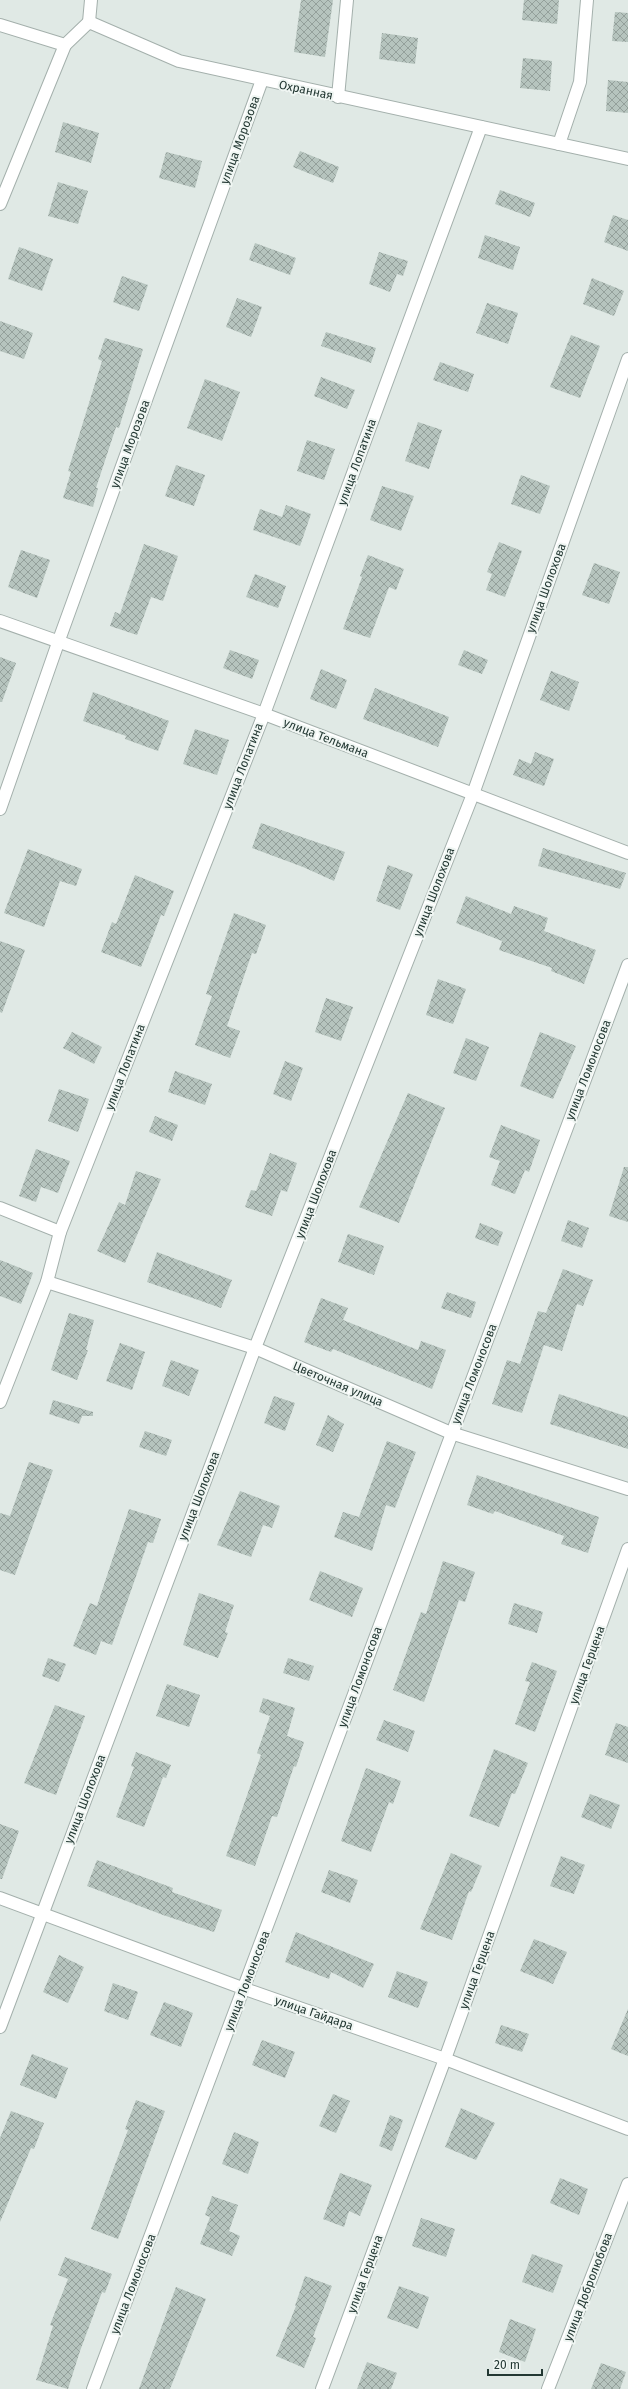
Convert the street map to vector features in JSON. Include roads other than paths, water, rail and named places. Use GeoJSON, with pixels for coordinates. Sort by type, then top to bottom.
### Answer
{"type":"FeatureCollection","features":[{"type":"Feature","properties":{"kind":"street"},"geometry":{"type":"LineString","coordinates":[[0,204],[65,45],[89,22],[91,0]]}},
{"type":"Feature","properties":{"kind":"street"},"geometry":{"type":"LineString","coordinates":[[338,97],[347,0]]}},
{"type":"Feature","properties":{"kind":"street"},"geometry":{"type":"LineString","coordinates":[[559,144],[580,82],[587,0]]}},
{"type":"Feature","properties":{"kind":"street","name":"Охранная"},"geometry":{"type":"LineString","coordinates":[[89,22],[179,61],[338,97],[628,159]]}},
{"type":"Feature","properties":{"kind":"street"},"geometry":{"type":"LineString","coordinates":[[0,25],[65,45]]}},
{"type":"Feature","properties":{"kind":"street","name":"улица Морозова"},"geometry":{"type":"LineString","coordinates":[[0,809],[59,640],[262,80]]}},
{"type":"Feature","properties":{"kind":"street","name":"улица Лопатина"},"geometry":{"type":"LineString","coordinates":[[0,1402],[47,1282],[60,1232],[264,714],[481,127]]}},
{"type":"Feature","properties":{"kind":"street","name":"улица Шолохова"},"geometry":{"type":"LineString","coordinates":[[0,2027],[255,1348],[473,794],[628,359]]}},
{"type":"Feature","properties":{"kind":"street","name":"улица Тельмана"},"geometry":{"type":"LineString","coordinates":[[0,620],[264,714],[628,853]]}},
{"type":"Feature","properties":{"kind":"street","name":"улица Ломоносова"},"geometry":{"type":"LineString","coordinates":[[93,2389],[245,1989],[451,1433],[628,965]]}},
{"type":"Feature","properties":{"kind":"street"},"geometry":{"type":"LineString","coordinates":[[0,1208],[60,1232]]}},
{"type":"Feature","properties":{"kind":"street","name":"Цветочная улица"},"geometry":{"type":"LineString","coordinates":[[47,1282],[255,1348],[451,1433],[628,1489]]}},
{"type":"Feature","properties":{"kind":"street","name":"улица Герцена"},"geometry":{"type":"LineString","coordinates":[[322,2389],[445,2059],[628,1549]]}},
{"type":"Feature","properties":{"kind":"street","name":"улица Гайдара"},"geometry":{"type":"LineString","coordinates":[[0,1898],[245,1989],[445,2059],[628,2129]]}},
{"type":"Feature","properties":{"kind":"street","name":"улица Добролюбова"},"geometry":{"type":"LineString","coordinates":[[548,2389],[628,2184]]}}]}
